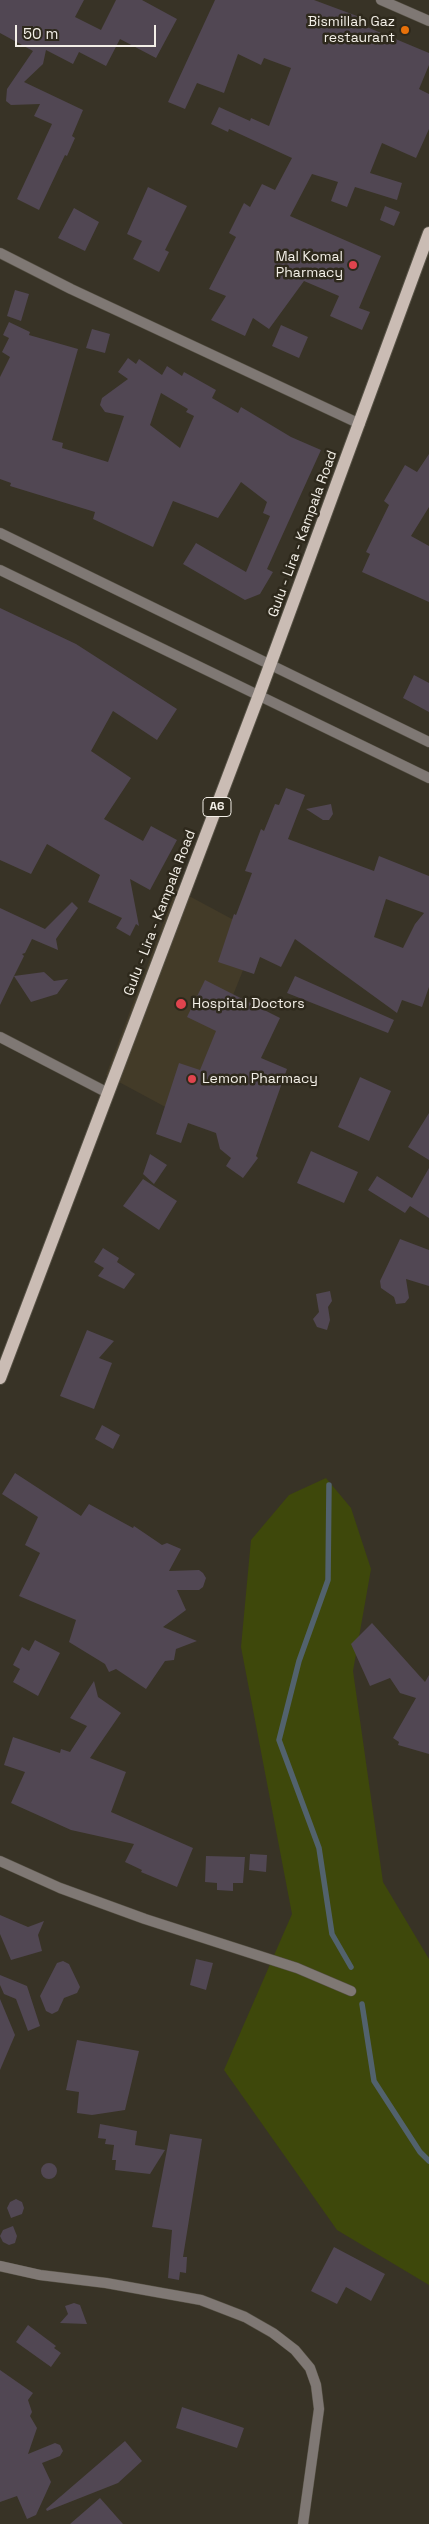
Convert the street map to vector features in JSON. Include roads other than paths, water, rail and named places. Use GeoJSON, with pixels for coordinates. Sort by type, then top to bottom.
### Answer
{"type":"FeatureCollection","features":[{"type":"Feature","properties":{"kind":"main road","name":"Gulu - Lira - Kampala Road"},"geometry":{"type":"LineString","coordinates":[[0,1378],[260,696],[429,234]]}},
{"type":"Feature","properties":{"kind":"street"},"geometry":{"type":"LineString","coordinates":[[381,0],[429,21]]}},
{"type":"Feature","properties":{"kind":"street"},"geometry":{"type":"LineString","coordinates":[[0,253],[71,289],[360,424]]}},
{"type":"Feature","properties":{"kind":"street"},"geometry":{"type":"LineString","coordinates":[[0,533],[429,742]]}},
{"type":"Feature","properties":{"kind":"street"},"geometry":{"type":"LineString","coordinates":[[0,570],[429,778]]}},
{"type":"Feature","properties":{"kind":"street"},"geometry":{"type":"LineString","coordinates":[[0,1037],[108,1093]]}},
{"type":"Feature","properties":{"kind":"street"},"geometry":{"type":"LineString","coordinates":[[0,1861],[68,1891],[145,1919],[297,1968],[351,1991]]}},
{"type":"Feature","properties":{"kind":"street"},"geometry":{"type":"LineString","coordinates":[[0,2266],[40,2275],[106,2283],[201,2300],[245,2317],[273,2333],[295,2350],[310,2368],[316,2385],[319,2409],[303,2524]]}},
{"type":"Feature","properties":{"kind":"waterway"},"geometry":{"type":"LineString","coordinates":[[329,1485],[328,1580],[299,1661],[279,1740],[319,1848],[332,1934],[351,1967]]}},
{"type":"Feature","properties":{"kind":"waterway"},"geometry":{"type":"LineString","coordinates":[[362,2004],[374,2081],[420,2152],[429,2161]]}},
{"type":"Feature","properties":{"kind":"place","name":"Bismillah Gaz restaurant"},"geometry":{"type":"Point","coordinates":[405,30]}},
{"type":"Feature","properties":{"kind":"place","name":"Mal Komal Pharmacy"},"geometry":{"type":"Point","coordinates":[353,265]}},
{"type":"Feature","properties":{"kind":"place","name":"Hospital Doctors"},"geometry":{"type":"Point","coordinates":[181,1004]}},
{"type":"Feature","properties":{"kind":"place","name":"Lemon Pharmacy"},"geometry":{"type":"Point","coordinates":[192,1079]}}]}
